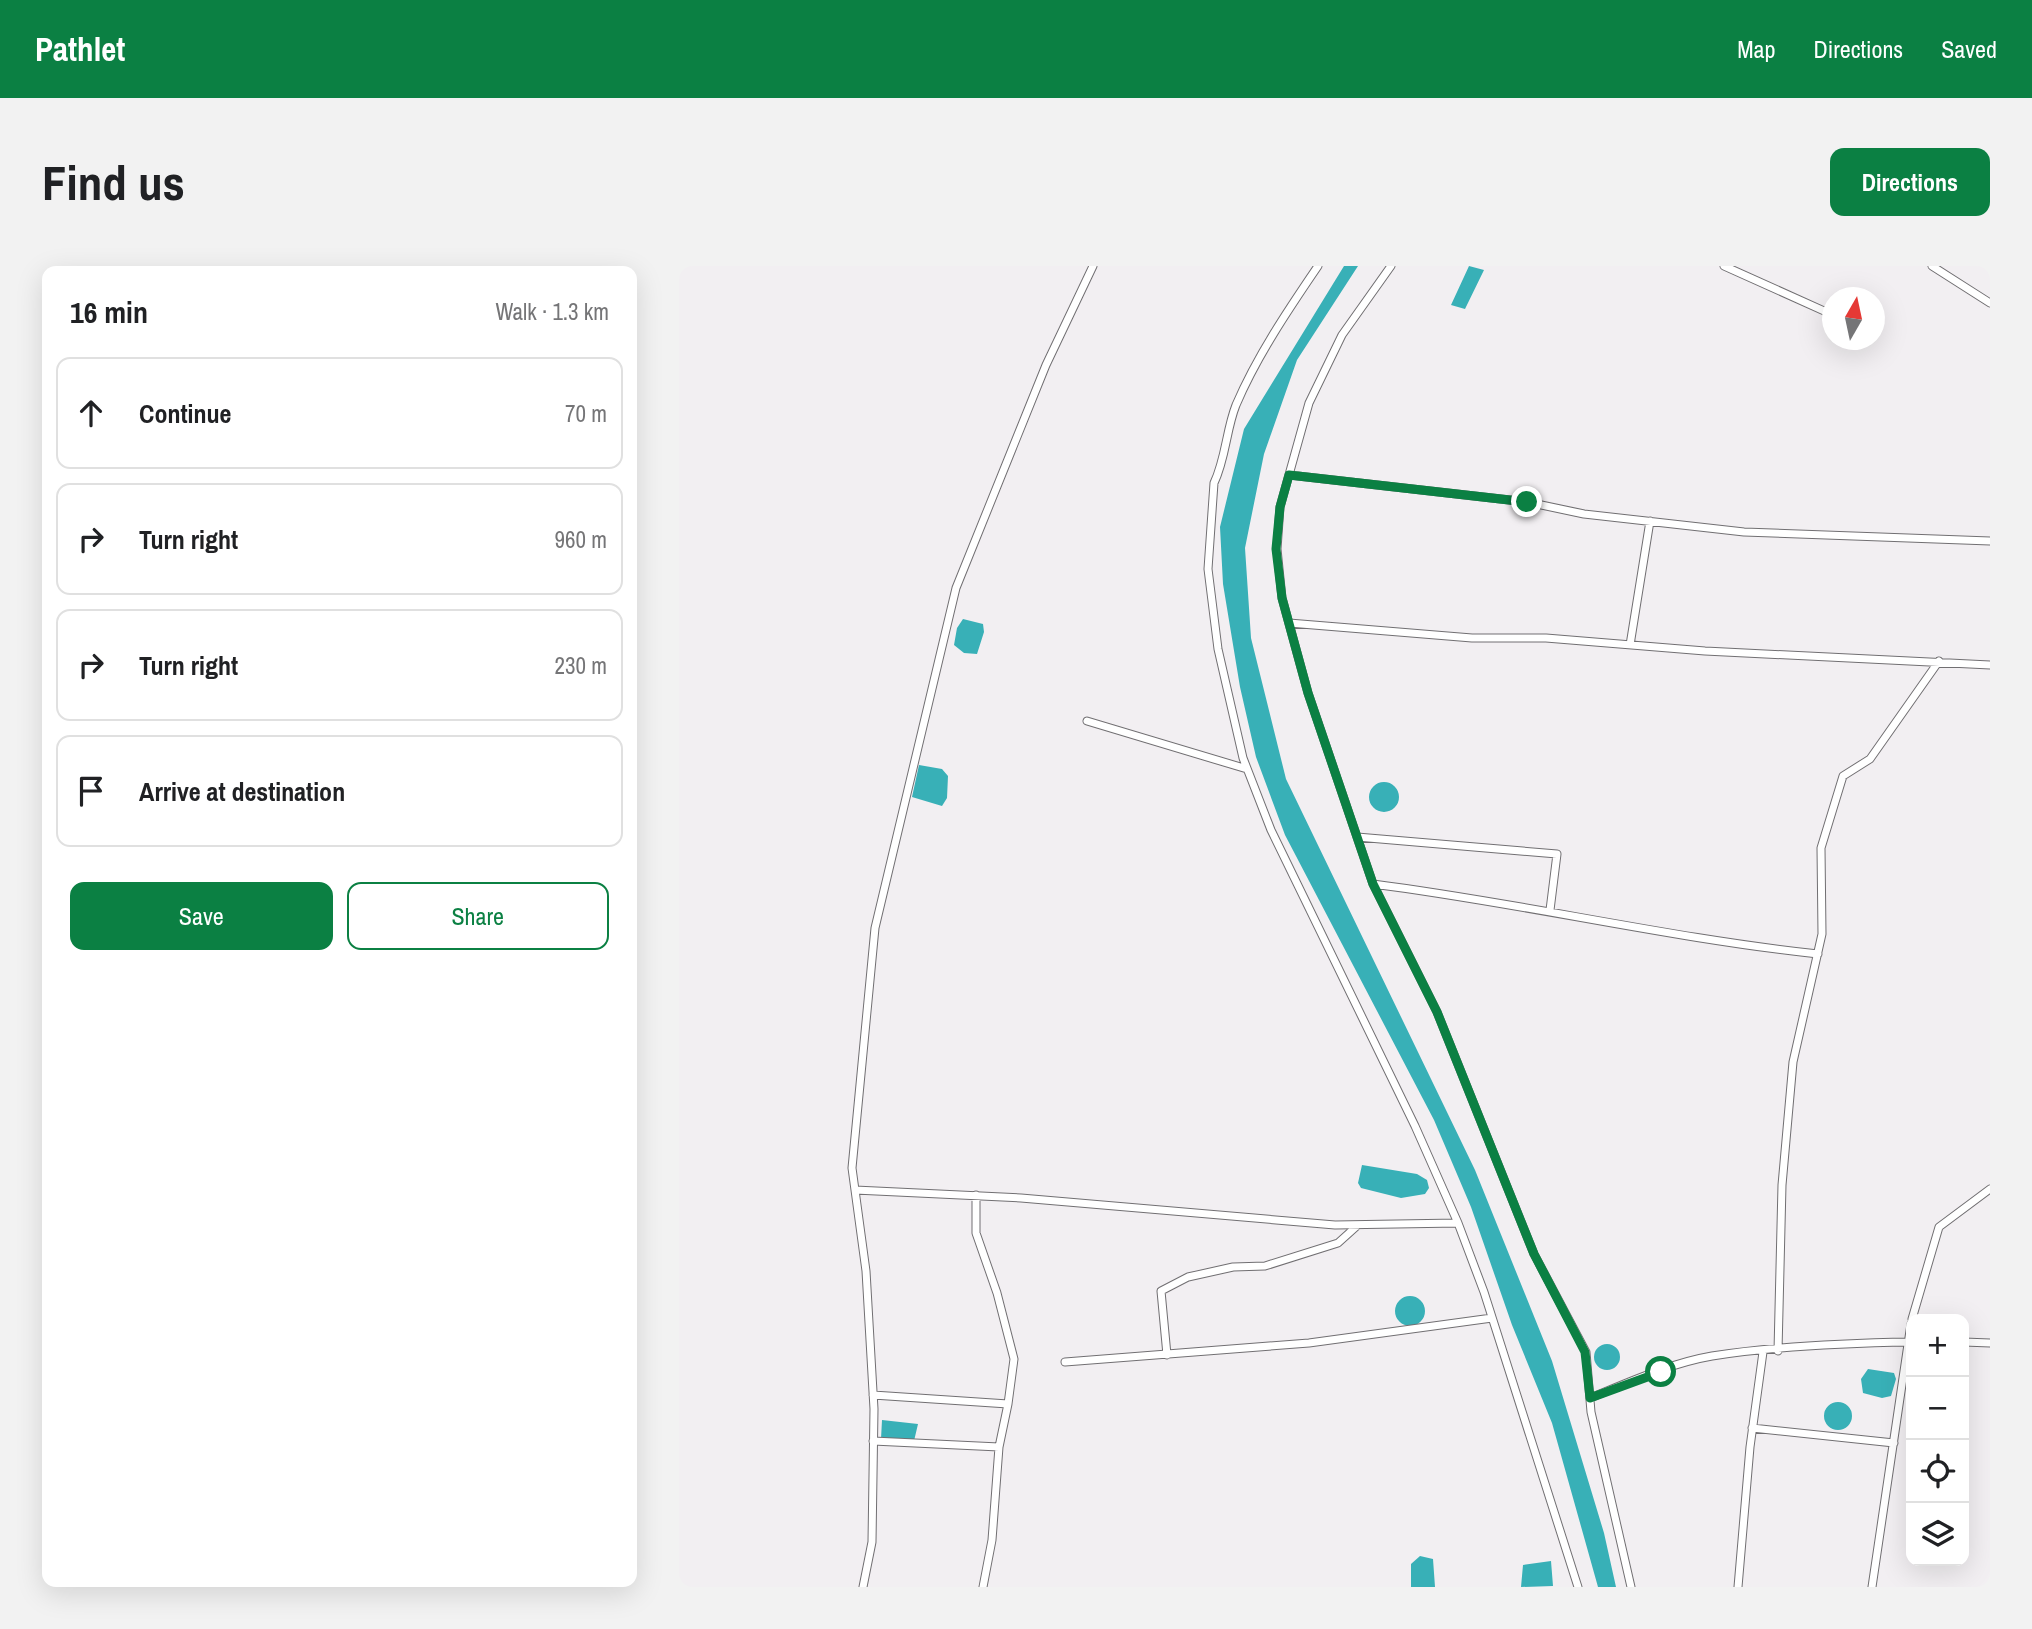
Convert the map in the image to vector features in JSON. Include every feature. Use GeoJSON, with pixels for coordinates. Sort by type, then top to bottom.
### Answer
{"type":"FeatureCollection","features":[{"type":"Feature","properties":{"kind":"street"},"geometry":{"type":"LineString","coordinates":[[863,1587],[872,1542],[873,1395],[866,1271],[852,1168],[875,928],[956,588],[1046,365],[1093,266]]}},
{"type":"Feature","properties":{"kind":"street"},"geometry":{"type":"LineString","coordinates":[[1318,266],[1290,304],[1236,405],[1214,483],[1207,569],[1218,649],[1247,769],[1271,830],[1415,1126],[1458,1223],[1492,1318],[1578,1587]]}},
{"type":"Feature","properties":{"kind":"street"},"geometry":{"type":"LineString","coordinates":[[1391,266],[1342,335],[1309,403],[1280,507],[1276,549],[1282,598],[1308,693],[1373,884],[1437,1012],[1534,1254],[1585,1352],[1590,1398],[1631,1587]]}},
{"type":"Feature","properties":{"kind":"street"},"geometry":{"type":"LineString","coordinates":[[1724,266],[1822,310]]}},
{"type":"Feature","properties":{"kind":"street"},"geometry":{"type":"LineString","coordinates":[[1932,266],[1990,303]]}},
{"type":"Feature","properties":{"kind":"street"},"geometry":{"type":"LineString","coordinates":[[1289,475],[1527,502],[1584,514],[1782,535],[1990,541]]}},
{"type":"Feature","properties":{"kind":"street"},"geometry":{"type":"LineString","coordinates":[[1630,645],[1650,521]]}},
{"type":"Feature","properties":{"kind":"street"},"geometry":{"type":"LineString","coordinates":[[1289,622],[1472,638],[1546,638],[1990,665]]}},
{"type":"Feature","properties":{"kind":"street"},"geometry":{"type":"LineString","coordinates":[[1778,1351],[1782,1185],[1793,1062],[1822,934],[1821,848],[1843,776],[1870,760],[1939,661]]}},
{"type":"Feature","properties":{"kind":"street"},"geometry":{"type":"LineString","coordinates":[[1087,721],[1247,769]]}},
{"type":"Feature","properties":{"kind":"street"},"geometry":{"type":"LineString","coordinates":[[1357,837],[1557,854],[1550,910]]}},
{"type":"Feature","properties":{"kind":"street"},"geometry":{"type":"LineString","coordinates":[[1373,884],[1550,910],[1760,948],[1818,954]]}},
{"type":"Feature","properties":{"kind":"street"},"geometry":{"type":"LineString","coordinates":[[1914,1314],[1939,1227],[1990,1189]]}},
{"type":"Feature","properties":{"kind":"street"},"geometry":{"type":"LineString","coordinates":[[855,1190],[976,1195],[1358,1225],[1458,1223]]}},
{"type":"Feature","properties":{"kind":"street"},"geometry":{"type":"LineString","coordinates":[[976,1195],[976,1233],[1007,1325],[1014,1359],[999,1447],[992,1540],[982,1587]]}},
{"type":"Feature","properties":{"kind":"street"},"geometry":{"type":"LineString","coordinates":[[1167,1355],[1161,1291],[1188,1277],[1233,1267],[1265,1266],[1338,1243],[1358,1225]]}},
{"type":"Feature","properties":{"kind":"street"},"geometry":{"type":"LineString","coordinates":[[1065,1362],[1309,1343],[1492,1318]]}},
{"type":"Feature","properties":{"kind":"street"},"geometry":{"type":"LineString","coordinates":[[1590,1398],[1636,1379],[1711,1357],[1830,1344],[1906,1342]]}},
{"type":"Feature","properties":{"kind":"street"},"geometry":{"type":"LineString","coordinates":[[1969,1342],[1990,1343]]}},
{"type":"Feature","properties":{"kind":"street"},"geometry":{"type":"LineString","coordinates":[[1738,1587],[1752,1427],[1763,1352]]}},
{"type":"Feature","properties":{"kind":"street"},"geometry":{"type":"LineString","coordinates":[[1872,1587],[1906,1367]]}},
{"type":"Feature","properties":{"kind":"street"},"geometry":{"type":"LineString","coordinates":[[873,1395],[1008,1404]]}},
{"type":"Feature","properties":{"kind":"street"},"geometry":{"type":"LineString","coordinates":[[1752,1427],[1894,1443]]}},
{"type":"Feature","properties":{"kind":"street"},"geometry":{"type":"LineString","coordinates":[[873,1441],[999,1447]]}},
{"type":"Feature","properties":{"kind":"water"},"geometry":{"type":"Polygon","coordinates":[[[1344,266],[1358,266],[1297,360],[1264,454],[1245,548],[1251,638],[1286,779],[1475,1170],[1552,1361],[1604,1533],[1616,1587],[1598,1587],[1552,1423],[1512,1325],[1471,1207],[1434,1120],[1285,835],[1256,757],[1240,687],[1223,584],[1220,527],[1244,429],[1344,266]]]}},
{"type":"Feature","properties":{"kind":"water"},"geometry":{"type":"Polygon","coordinates":[[[1469,266],[1484,270],[1465,309],[1451,305],[1469,266]]]}},
{"type":"Feature","properties":{"kind":"water"},"geometry":{"type":"Polygon","coordinates":[[[963,619],[983,624],[984,632],[977,654],[964,653],[954,645],[957,628],[963,619]]]}},
{"type":"Feature","properties":{"kind":"water"},"geometry":{"type":"Polygon","coordinates":[[[919,765],[942,769],[948,776],[947,798],[942,806],[912,797],[919,765]]]}},
{"type":"Feature","properties":{"kind":"water"},"geometry":{"type":"Polygon","coordinates":[[[1384,782],[1395,786],[1399,797],[1395,808],[1384,812],[1373,808],[1369,797],[1373,786],[1384,782]]]}},
{"type":"Feature","properties":{"kind":"water"},"geometry":{"type":"Polygon","coordinates":[[[1362,1165],[1417,1174],[1427,1180],[1429,1188],[1425,1194],[1401,1198],[1361,1188],[1358,1183],[1362,1165]]]}},
{"type":"Feature","properties":{"kind":"water"},"geometry":{"type":"Polygon","coordinates":[[[1410,1296],[1421,1300],[1425,1311],[1421,1322],[1410,1326],[1399,1322],[1395,1311],[1399,1300],[1410,1296]]]}},
{"type":"Feature","properties":{"kind":"water"},"geometry":{"type":"Polygon","coordinates":[[[1607,1344],[1616,1348],[1620,1357],[1616,1366],[1607,1370],[1598,1366],[1594,1357],[1598,1348],[1607,1344]]]}},
{"type":"Feature","properties":{"kind":"water"},"geometry":{"type":"Polygon","coordinates":[[[1868,1369],[1894,1373],[1896,1379],[1891,1396],[1882,1398],[1863,1393],[1861,1379],[1868,1369]]]}},
{"type":"Feature","properties":{"kind":"water"},"geometry":{"type":"Polygon","coordinates":[[[1838,1402],[1848,1406],[1852,1416],[1848,1426],[1838,1430],[1828,1426],[1824,1416],[1828,1406],[1838,1402]]]}},
{"type":"Feature","properties":{"kind":"water"},"geometry":{"type":"Polygon","coordinates":[[[882,1420],[918,1424],[914,1441],[881,1439],[882,1420]]]}},
{"type":"Feature","properties":{"kind":"water"},"geometry":{"type":"Polygon","coordinates":[[[1420,1556],[1433,1559],[1435,1587],[1411,1587],[1411,1564],[1420,1556]]]}},
{"type":"Feature","properties":{"kind":"water"},"geometry":{"type":"Polygon","coordinates":[[[1551,1561],[1553,1586],[1521,1587],[1523,1565],[1551,1561]]]}},
{"type":"Feature","properties":{"kind":"route"},"geometry":{"type":"LineString","coordinates":[[1527,502],[1289,475],[1280,507],[1276,549],[1282,598],[1308,693],[1373,884],[1437,1012],[1534,1254],[1585,1352],[1590,1398],[1661,1372]]}}]}
